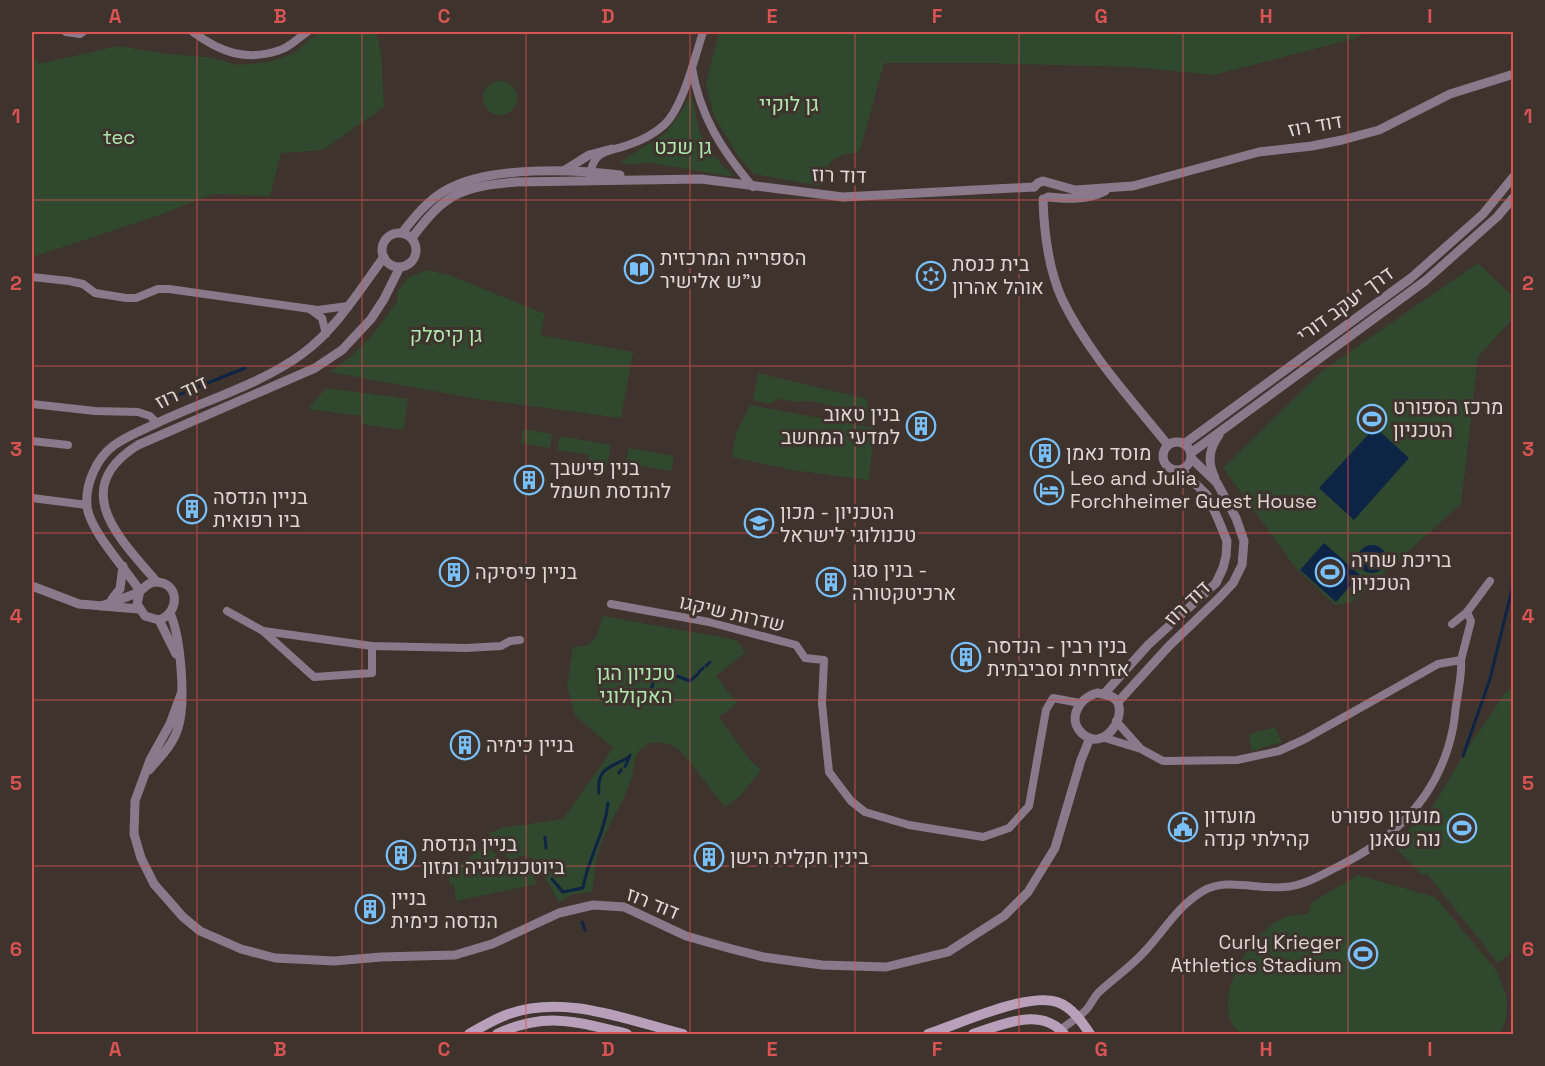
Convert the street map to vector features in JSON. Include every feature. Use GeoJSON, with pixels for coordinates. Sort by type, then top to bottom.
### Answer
{"type":"FeatureCollection","features":[{"type":"Feature","properties":{"kind":"main road"},"geometry":{"type":"LineString","coordinates":[[928,1035],[1034,1000],[1060,1003],[1078,1017],[1090,1035]]}},
{"type":"Feature","properties":{"kind":"main road"},"geometry":{"type":"LineString","coordinates":[[469,1035],[506,1015],[525,1009],[562,1006],[581,1008],[682,1035]]}},
{"type":"Feature","properties":{"kind":"main road"},"geometry":{"type":"LineString","coordinates":[[973,1035],[1008,1023],[1032,1019],[1040,1019],[1062,1032]]}},
{"type":"Feature","properties":{"kind":"main road"},"geometry":{"type":"LineString","coordinates":[[497,1035],[511,1028],[551,1020],[574,1020],[627,1035]]}},
{"type":"Feature","properties":{"kind":"street"},"geometry":{"type":"LineString","coordinates":[[66,32],[80,34],[83,32]]}},
{"type":"Feature","properties":{"kind":"street"},"geometry":{"type":"LineString","coordinates":[[193,32],[209,44],[230,54],[257,55],[282,50],[307,32]]}},
{"type":"Feature","properties":{"kind":"street"},"geometry":{"type":"LineString","coordinates":[[562,172],[589,155],[638,142],[667,123],[692,68],[703,32]]}},
{"type":"Feature","properties":{"kind":"street"},"geometry":{"type":"LineString","coordinates":[[692,68],[696,91],[708,123],[728,158],[753,187]]}},
{"type":"Feature","properties":{"kind":"street","name":"דוד רוז"},"geometry":{"type":"LineString","coordinates":[[1110,188],[1133,186],[1259,152],[1342,140],[1379,130],[1450,94],[1514,74]]}},
{"type":"Feature","properties":{"kind":"street"},"geometry":{"type":"LineString","coordinates":[[590,176],[594,160],[601,153],[612,148]]}},
{"type":"Feature","properties":{"kind":"street","name":"דוד רוז"},"geometry":{"type":"LineString","coordinates":[[402,233],[427,204],[447,189],[462,183],[508,174],[562,172],[643,179],[701,179],[843,197],[1034,188]]}},
{"type":"Feature","properties":{"kind":"street","name":"דוד רוז"},"geometry":{"type":"LineString","coordinates":[[412,238],[438,206],[450,197],[465,191],[490,184],[590,176]]}},
{"type":"Feature","properties":{"kind":"street","name":"דרך יעקב דורי"},"geometry":{"type":"LineString","coordinates":[[1184,444],[1411,278],[1483,214],[1514,176]]}},
{"type":"Feature","properties":{"kind":"street"},"geometry":{"type":"LineString","coordinates":[[1043,181],[1050,185],[1076,190],[1110,188],[1093,196],[1069,199],[1036,195],[1034,188],[1043,181]]}},
{"type":"Feature","properties":{"kind":"street"},"geometry":{"type":"LineString","coordinates":[[1050,185],[1052,190],[1046,198],[1046,243],[1061,298],[1092,350],[1168,445]]}},
{"type":"Feature","properties":{"kind":"street","name":"דרך יעקב דורי"},"geometry":{"type":"LineString","coordinates":[[1191,456],[1226,426],[1425,281],[1497,217],[1514,197]]}},
{"type":"Feature","properties":{"kind":"street"},"geometry":{"type":"LineString","coordinates":[[402,233],[412,238],[416,247],[415,256],[409,264],[400,267],[390,264],[384,257],[382,247],[386,238],[402,233]]}},
{"type":"Feature","properties":{"kind":"street","name":"דוד רוז"},"geometry":{"type":"LineString","coordinates":[[87,505],[91,478],[96,465],[105,453],[121,441],[268,374],[302,354],[326,334],[384,257]]}},
{"type":"Feature","properties":{"kind":"street","name":"דוד רוז"},"geometry":{"type":"LineString","coordinates":[[157,582],[121,537],[103,507],[104,486],[112,466],[123,454],[138,445],[303,373],[342,350],[371,318],[400,267]]}},
{"type":"Feature","properties":{"kind":"street"},"geometry":{"type":"LineString","coordinates":[[32,277],[69,280],[83,284],[95,293],[126,298],[136,298],[158,289],[169,289],[327,310],[348,306]]}},
{"type":"Feature","properties":{"kind":"street"},"geometry":{"type":"LineString","coordinates":[[304,307],[322,318],[326,334]]}},
{"type":"Feature","properties":{"kind":"street"},"geometry":{"type":"LineString","coordinates":[[32,404],[95,411],[138,412],[150,416],[157,423]]}},
{"type":"Feature","properties":{"kind":"street"},"geometry":{"type":"LineString","coordinates":[[1217,483],[1209,458],[1213,443],[1226,426]]}},
{"type":"Feature","properties":{"kind":"street"},"geometry":{"type":"LineString","coordinates":[[32,441],[68,445]]}},
{"type":"Feature","properties":{"kind":"street"},"geometry":{"type":"LineString","coordinates":[[1176,442],[1184,444],[1191,456],[1188,465],[1182,470],[1170,469],[1164,462],[1163,453],[1168,445],[1176,442]]}},
{"type":"Feature","properties":{"kind":"street","name":"דוד רוז"},"geometry":{"type":"LineString","coordinates":[[1118,702],[1169,646],[1233,583],[1242,565],[1244,540],[1233,512],[1217,483],[1191,456]]}},
{"type":"Feature","properties":{"kind":"street","name":"דוד רוז"},"geometry":{"type":"LineString","coordinates":[[1104,694],[1148,645],[1216,583],[1223,568],[1227,542],[1218,519],[1206,495],[1182,470]]}},
{"type":"Feature","properties":{"kind":"street"},"geometry":{"type":"LineString","coordinates":[[32,498],[87,505],[88,515],[97,531],[140,591]]}},
{"type":"Feature","properties":{"kind":"street"},"geometry":{"type":"LineString","coordinates":[[101,606],[113,598],[120,589],[123,566]]}},
{"type":"Feature","properties":{"kind":"street"},"geometry":{"type":"LineString","coordinates":[[1452,624],[1467,612],[1490,581]]}},
{"type":"Feature","properties":{"kind":"street"},"geometry":{"type":"LineString","coordinates":[[157,582],[168,586],[174,595],[174,606],[171,613],[159,620],[147,618],[137,604],[140,591],[146,584],[157,582]]}},
{"type":"Feature","properties":{"kind":"street"},"geometry":{"type":"LineString","coordinates":[[32,586],[79,604],[139,609]]}},
{"type":"Feature","properties":{"kind":"street"},"geometry":{"type":"LineString","coordinates":[[101,606],[140,591]]}},
{"type":"Feature","properties":{"kind":"street","name":"שדרות שיקגו"},"geometry":{"type":"LineString","coordinates":[[611,604],[753,632],[796,645],[805,658],[824,660],[822,704],[829,772],[851,801],[865,812],[909,825],[982,837],[1009,828],[1029,806],[1046,710],[1053,698],[1080,703]]}},
{"type":"Feature","properties":{"kind":"street"},"geometry":{"type":"LineString","coordinates":[[227,611],[263,631],[314,677],[372,673],[372,646]]}},
{"type":"Feature","properties":{"kind":"street"},"geometry":{"type":"LineString","coordinates":[[1062,1032],[1088,1009],[1091,1000],[1099,992],[1122,974],[1148,948],[1175,914],[1202,891],[1213,886],[1284,887],[1306,883],[1360,856],[1395,830],[1417,809],[1447,752],[1462,677],[1461,660],[1472,621],[1467,612]]}},
{"type":"Feature","properties":{"kind":"street","name":"דוד רוז"},"geometry":{"type":"LineString","coordinates":[[171,613],[175,623],[181,694],[170,724],[150,760],[135,801],[134,834],[141,858],[154,884],[183,917],[200,931],[241,950],[275,958],[334,961],[405,956],[455,956],[492,944],[559,913],[593,905],[624,907],[686,936],[763,957],[833,967],[886,967],[948,952],[1004,916],[1028,892],[1055,848],[1090,738]]}},
{"type":"Feature","properties":{"kind":"street","name":"דוד רוז"},"geometry":{"type":"LineString","coordinates":[[159,620],[180,665]]}},
{"type":"Feature","properties":{"kind":"street"},"geometry":{"type":"LineString","coordinates":[[263,631],[372,646],[466,648],[501,646],[510,641],[520,640]]}},
{"type":"Feature","properties":{"kind":"street"},"geometry":{"type":"LineString","coordinates":[[1105,738],[1113,729],[1116,721],[1118,702],[1104,694],[1091,695],[1080,703],[1077,709],[1076,723],[1079,729],[1090,738],[1096,740],[1105,738],[1141,749],[1163,760],[1237,760],[1279,751],[1305,739],[1438,664],[1461,660]]}},
{"type":"Feature","properties":{"kind":"street"},"geometry":{"type":"LineString","coordinates":[[1116,721],[1141,749]]}},
{"type":"Feature","properties":{"kind":"green space","name":"tec"},"geometry":{"type":"Polygon","coordinates":[[[318,32],[376,32],[381,54],[384,107],[323,150],[281,153],[270,196],[213,194],[157,216],[32,257],[32,54],[39,64],[118,46],[167,54],[208,57],[238,65],[268,62],[294,53],[318,32]]]}},
{"type":"Feature","properties":{"kind":"green space","name":"גן לוקיי"},"geometry":{"type":"Polygon","coordinates":[[[719,32],[1364,32],[1357,38],[1214,75],[1134,67],[884,63],[858,153],[842,155],[832,161],[825,172],[821,186],[754,174],[738,156],[714,116],[706,84],[719,32]]]}},
{"type":"Feature","properties":{"kind":"green space"},"geometry":{"type":"Polygon","coordinates":[[[500,81],[512,86],[517,98],[512,110],[500,115],[488,110],[483,98],[488,86],[500,81]]]}},
{"type":"Feature","properties":{"kind":"green space","name":"גן שכט"},"geometry":{"type":"Polygon","coordinates":[[[691,92],[700,134],[720,163],[735,177],[650,163],[620,162],[666,133],[684,108],[691,92]]]}},
{"type":"Feature","properties":{"kind":"green space","name":"מרכז הספורט הטכניון"},"geometry":{"type":"Polygon","coordinates":[[[1478,263],[1513,297],[1513,318],[1478,357],[1461,504],[1351,603],[1335,605],[1296,568],[1223,468],[1322,371],[1478,263]]]}},
{"type":"Feature","properties":{"kind":"green space","name":"גן קיסלק"},"geometry":{"type":"Polygon","coordinates":[[[426,270],[449,275],[545,314],[540,335],[633,352],[621,418],[477,399],[330,372],[360,348],[375,331],[398,300],[397,292],[409,277],[426,270]]]}},
{"type":"Feature","properties":{"kind":"green space"},"geometry":{"type":"Polygon","coordinates":[[[758,373],[867,399],[868,415],[865,424],[859,424],[860,419],[855,411],[810,401],[796,402],[778,399],[769,404],[753,400],[758,373]]]}},
{"type":"Feature","properties":{"kind":"green space"},"geometry":{"type":"Polygon","coordinates":[[[326,388],[408,399],[403,430],[360,424],[361,416],[308,409],[326,388]]]}},
{"type":"Feature","properties":{"kind":"green space"},"geometry":{"type":"Polygon","coordinates":[[[750,405],[874,428],[869,480],[792,470],[732,457],[736,433],[750,405]]]}},
{"type":"Feature","properties":{"kind":"green space"},"geometry":{"type":"Polygon","coordinates":[[[523,429],[552,434],[550,448],[521,443],[523,429]]]}},
{"type":"Feature","properties":{"kind":"green space"},"geometry":{"type":"Polygon","coordinates":[[[560,436],[611,445],[606,471],[587,468],[589,455],[557,450],[560,436]]]}},
{"type":"Feature","properties":{"kind":"green space"},"geometry":{"type":"Polygon","coordinates":[[[629,448],[674,456],[671,471],[626,463],[629,448]]]}},
{"type":"Feature","properties":{"kind":"green space","name":"טכניון הגן האקולוגי"},"geometry":{"type":"Polygon","coordinates":[[[603,616],[736,640],[746,652],[716,676],[737,703],[719,717],[750,760],[761,770],[740,796],[725,807],[679,749],[660,742],[645,746],[636,756],[628,788],[602,842],[596,861],[592,892],[573,894],[559,902],[534,859],[522,855],[510,860],[494,842],[490,833],[501,828],[563,819],[613,748],[575,716],[567,686],[573,647],[589,645],[597,635],[603,616]]]}},
{"type":"Feature","properties":{"kind":"green space","name":"מועדון ספורט נוה שאנן"},"geometry":{"type":"Polygon","coordinates":[[[1513,687],[1513,951],[1498,963],[1427,874],[1422,875],[1392,844],[1430,811],[1469,746],[1505,693],[1513,687]]]}},
{"type":"Feature","properties":{"kind":"green space"},"geometry":{"type":"Polygon","coordinates":[[[1275,727],[1282,742],[1252,751],[1249,734],[1275,727]]]}},
{"type":"Feature","properties":{"kind":"green space"},"geometry":{"type":"Polygon","coordinates":[[[486,845],[503,861],[507,869],[528,869],[537,884],[456,901],[454,885],[450,885],[449,873],[486,845]]]}},
{"type":"Feature","properties":{"kind":"green space","name":"Curly Krieger Athletics Stadium"},"geometry":{"type":"Polygon","coordinates":[[[1358,875],[1435,897],[1497,971],[1507,998],[1506,1019],[1500,1034],[1241,1034],[1235,1028],[1228,1011],[1228,997],[1238,966],[1256,939],[1281,919],[1292,915],[1308,914],[1311,903],[1358,875]]]}},
{"type":"Feature","properties":{"kind":"water"},"geometry":{"type":"Polygon","coordinates":[[[1375,427],[1409,458],[1354,520],[1319,488],[1375,427]]]}},
{"type":"Feature","properties":{"kind":"water","name":"בריכת שחיה הטכניון"},"geometry":{"type":"Polygon","coordinates":[[[1324,543],[1360,575],[1336,602],[1300,570],[1324,543]]]}},
{"type":"Feature","properties":{"kind":"water"},"geometry":{"type":"Polygon","coordinates":[[[1372,545],[1382,549],[1386,559],[1382,569],[1372,573],[1362,569],[1358,559],[1362,549],[1372,545]]]}},
{"type":"Feature","properties":{"kind":"waterway"},"geometry":{"type":"LineString","coordinates":[[158,398],[173,397],[245,368]]}},
{"type":"Feature","properties":{"kind":"waterway"},"geometry":{"type":"LineString","coordinates":[[1463,756],[1490,679],[1512,589],[1514,546]]}},
{"type":"Feature","properties":{"kind":"waterway"},"geometry":{"type":"LineString","coordinates":[[706,666],[710,662]]}},
{"type":"Feature","properties":{"kind":"waterway"},"geometry":{"type":"LineString","coordinates":[[699,672],[703,668]]}},
{"type":"Feature","properties":{"kind":"waterway"},"geometry":{"type":"LineString","coordinates":[[661,674],[666,672],[690,681],[698,674]]}},
{"type":"Feature","properties":{"kind":"waterway"},"geometry":{"type":"LineString","coordinates":[[646,703],[653,684]]}},
{"type":"Feature","properties":{"kind":"waterway"},"geometry":{"type":"LineString","coordinates":[[625,767],[630,755]]}},
{"type":"Feature","properties":{"kind":"waterway"},"geometry":{"type":"LineString","coordinates":[[599,793],[602,773],[629,757]]}},
{"type":"Feature","properties":{"kind":"waterway"},"geometry":{"type":"LineString","coordinates":[[552,879],[563,892],[583,888],[604,825],[608,803]]}},
{"type":"Feature","properties":{"kind":"waterway"},"geometry":{"type":"LineString","coordinates":[[545,837],[546,848]]}},
{"type":"Feature","properties":{"kind":"waterway"},"geometry":{"type":"LineString","coordinates":[[582,922],[585,930]]}},
{"type":"Feature","properties":{"kind":"place","name":"הספרייה המרכזית ע\"ש אלישיר"},"geometry":{"type":"Point","coordinates":[639,269]}},
{"type":"Feature","properties":{"kind":"place","name":"בית כנסת אוהל אהרון"},"geometry":{"type":"Point","coordinates":[931,276]}},
{"type":"Feature","properties":{"kind":"place","name":"מרכז הספורט הטכניון"},"geometry":{"type":"Point","coordinates":[1372,419]}},
{"type":"Feature","properties":{"kind":"place","name":"בנין טאוב למדעי המחשב"},"geometry":{"type":"Point","coordinates":[921,426]}},
{"type":"Feature","properties":{"kind":"place","name":"מוסד נאמן"},"geometry":{"type":"Point","coordinates":[1045,453]}},
{"type":"Feature","properties":{"kind":"place","name":"בנין פישבך להנדסת חשמל"},"geometry":{"type":"Point","coordinates":[529,480]}},
{"type":"Feature","properties":{"kind":"place","name":"Leo and Julia Forchheimer Guest House"},"geometry":{"type":"Point","coordinates":[1049,490]}},
{"type":"Feature","properties":{"kind":"place","name":"בניין הנדסה ביו רפואית"},"geometry":{"type":"Point","coordinates":[192,509]}},
{"type":"Feature","properties":{"kind":"place","name":"הטכניון - מכון טכנולוגי לישראל"},"geometry":{"type":"Point","coordinates":[759,523]}},
{"type":"Feature","properties":{"kind":"place","name":"בניין פיסיקה"},"geometry":{"type":"Point","coordinates":[454,572]}},
{"type":"Feature","properties":{"kind":"place","name":"בריכת שחיה הטכניון"},"geometry":{"type":"Point","coordinates":[1330,572]}},
{"type":"Feature","properties":{"kind":"place","name":"בנין סגו - ארכיטקטורה"},"geometry":{"type":"Point","coordinates":[831,582]}},
{"type":"Feature","properties":{"kind":"place","name":"בנין רבין - הנדסה אזרחית וסביבתית"},"geometry":{"type":"Point","coordinates":[966,657]}},
{"type":"Feature","properties":{"kind":"place","name":"בניין כימיה"},"geometry":{"type":"Point","coordinates":[465,745]}},
{"type":"Feature","properties":{"kind":"place","name":"מועדון קהילתי קנדה"},"geometry":{"type":"Point","coordinates":[1183,827]}},
{"type":"Feature","properties":{"kind":"place","name":"מועדון ספורט נוה שאנן"},"geometry":{"type":"Point","coordinates":[1462,828]}},
{"type":"Feature","properties":{"kind":"place","name":"בניין הנדסת ביוטכנולוגיה ומזון"},"geometry":{"type":"Point","coordinates":[401,855]}},
{"type":"Feature","properties":{"kind":"place","name":"בינין חקלית הישן"},"geometry":{"type":"Point","coordinates":[709,857]}},
{"type":"Feature","properties":{"kind":"place","name":"בניין הנדסה כימית"},"geometry":{"type":"Point","coordinates":[370,909]}},
{"type":"Feature","properties":{"kind":"place","name":"Curly Krieger Athletics Stadium"},"geometry":{"type":"Point","coordinates":[1363,954]}}]}
